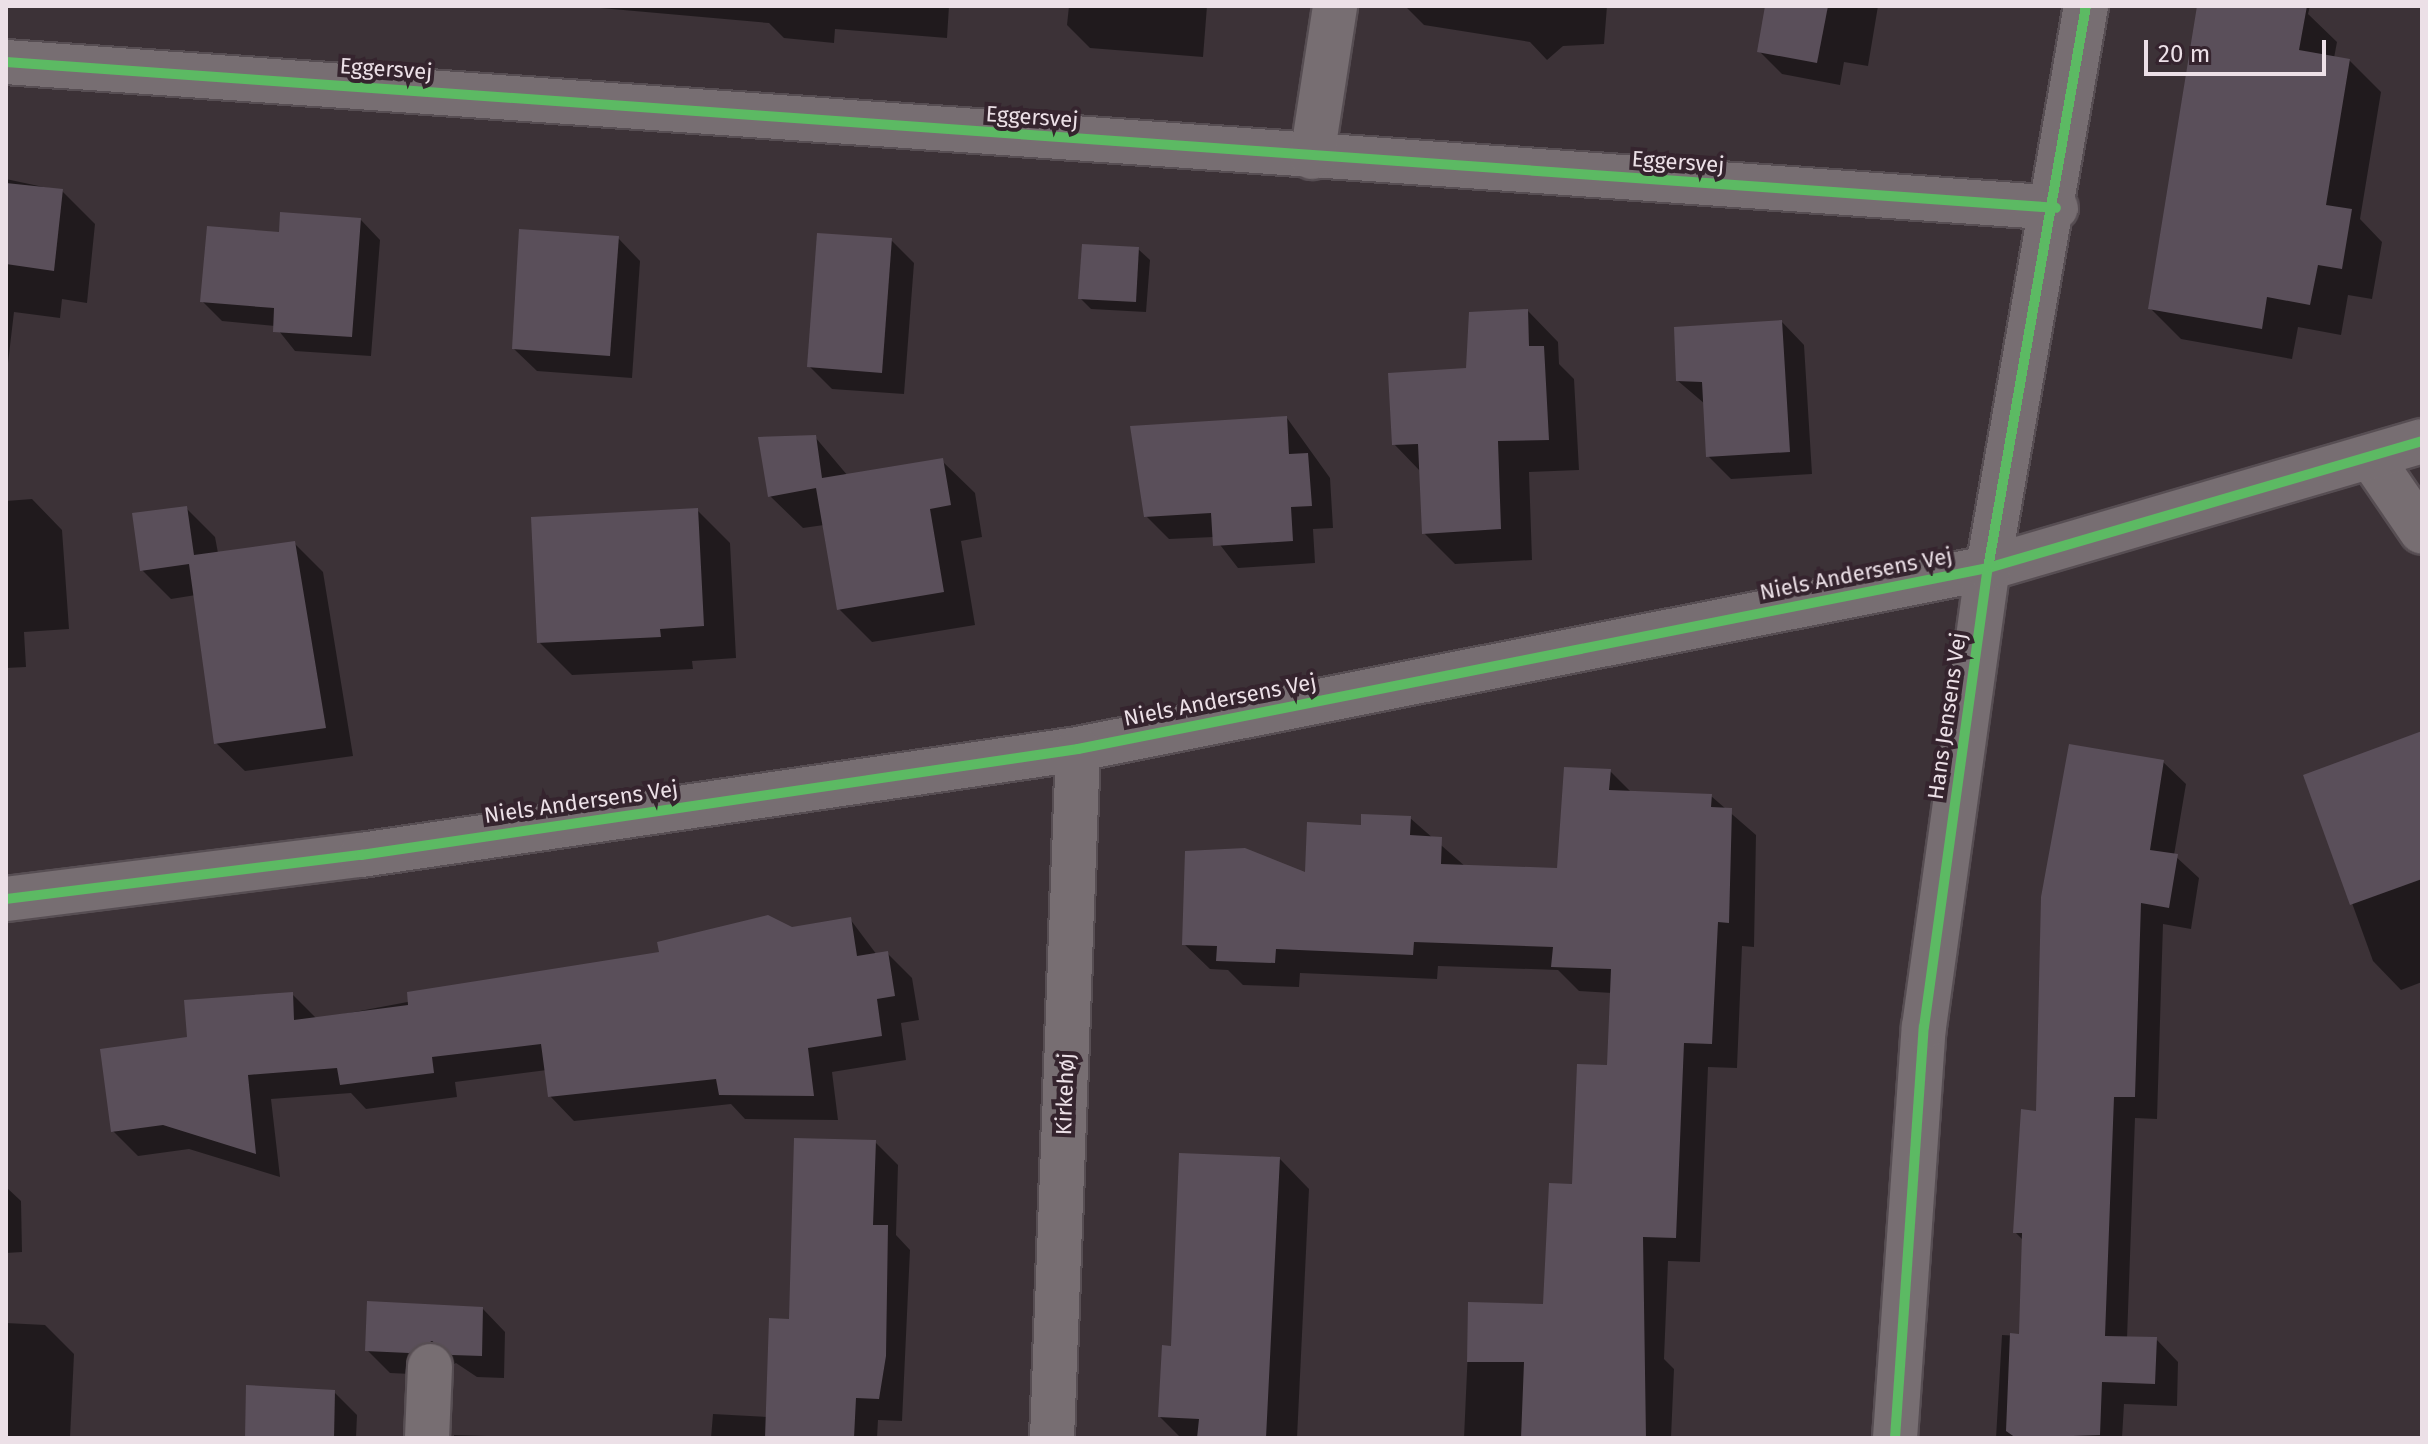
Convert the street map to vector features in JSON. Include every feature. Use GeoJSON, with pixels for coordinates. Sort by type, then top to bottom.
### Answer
{"type":"FeatureCollection","features":[{"type":"Feature","properties":{"kind":"street"},"geometry":{"type":"LineString","coordinates":[[1312,157],[1335,6]]}},
{"type":"Feature","properties":{"kind":"street","name":"Hans Jensens Vej"},"geometry":{"type":"LineString","coordinates":[[1895,1438],[1924,1027],[1988,568],[2056,208],[2086,6]]}},
{"type":"Feature","properties":{"kind":"street","name":"Eggersvej"},"geometry":{"type":"LineString","coordinates":[[6,62],[2056,208]]}},
{"type":"Feature","properties":{"kind":"street","name":"Niels Andersens Vej"},"geometry":{"type":"LineString","coordinates":[[6,899],[361,855],[1078,749],[1988,568],[2372,459],[2422,441]]}},
{"type":"Feature","properties":{"kind":"street"},"geometry":{"type":"LineString","coordinates":[[2372,459],[2422,532]]}},
{"type":"Feature","properties":{"kind":"street","name":"Kirkehøj"},"geometry":{"type":"LineString","coordinates":[[1052,1438],[1078,749]]}},
{"type":"Feature","properties":{"kind":"street"},"geometry":{"type":"LineString","coordinates":[[427,1438],[430,1366]]}},
{"type":"Feature","properties":{"kind":"building"},"geometry":{"type":"Polygon","coordinates":[[[1765,6],[1828,6],[1817,63],[1757,52],[1765,6]]]}},
{"type":"Feature","properties":{"kind":"building"},"geometry":{"type":"Polygon","coordinates":[[[2197,6],[2307,6],[2299,50],[2350,59],[2326,205],[2352,209],[2342,269],[2318,265],[2310,305],[2267,297],[2262,329],[2148,309],[2197,6]]]}},
{"type":"Feature","properties":{"kind":"building"},"geometry":{"type":"Polygon","coordinates":[[[6,183],[63,189],[54,271],[6,264],[6,183]]]}},
{"type":"Feature","properties":{"kind":"building"},"geometry":{"type":"Polygon","coordinates":[[[280,212],[361,218],[352,337],[273,332],[274,308],[200,302],[207,226],[279,232],[280,212]]]}},
{"type":"Feature","properties":{"kind":"building"},"geometry":{"type":"Polygon","coordinates":[[[519,229],[619,236],[610,356],[512,349],[519,229]]]}},
{"type":"Feature","properties":{"kind":"building"},"geometry":{"type":"Polygon","coordinates":[[[817,233],[892,238],[882,373],[807,367],[817,233]]]}},
{"type":"Feature","properties":{"kind":"building"},"geometry":{"type":"Polygon","coordinates":[[[1082,244],[1139,247],[1136,302],[1078,299],[1082,244]]]}},
{"type":"Feature","properties":{"kind":"building"},"geometry":{"type":"Polygon","coordinates":[[[1528,309],[1529,346],[1544,346],[1549,440],[1498,441],[1501,529],[1422,534],[1418,444],[1392,445],[1388,373],[1466,368],[1469,312],[1528,309]]]}},
{"type":"Feature","properties":{"kind":"building"},"geometry":{"type":"Polygon","coordinates":[[[1782,320],[1790,452],[1706,457],[1702,382],[1676,381],[1674,327],[1782,320]]]}},
{"type":"Feature","properties":{"kind":"building"},"geometry":{"type":"Polygon","coordinates":[[[1287,416],[1289,454],[1308,453],[1312,506],[1291,507],[1293,541],[1213,546],[1211,513],[1144,517],[1130,426],[1287,416]]]}},
{"type":"Feature","properties":{"kind":"building"},"geometry":{"type":"Polygon","coordinates":[[[816,435],[822,478],[943,458],[951,505],[930,509],[944,592],[837,610],[816,488],[768,497],[758,437],[816,435]]]}},
{"type":"Feature","properties":{"kind":"building"},"geometry":{"type":"Polygon","coordinates":[[[187,506],[194,555],[295,541],[326,728],[214,744],[189,564],[140,571],[132,513],[187,506]]]}},
{"type":"Feature","properties":{"kind":"building"},"geometry":{"type":"Polygon","coordinates":[[[698,508],[704,626],[660,629],[661,637],[537,643],[531,517],[698,508]]]}},
{"type":"Feature","properties":{"kind":"building"},"geometry":{"type":"Polygon","coordinates":[[[2422,731],[2422,879],[2350,905],[2303,775],[2422,731]]]}},
{"type":"Feature","properties":{"kind":"building"},"geometry":{"type":"Polygon","coordinates":[[[2069,744],[2164,760],[2150,850],[2178,854],[2169,908],[2141,903],[2135,1097],[2114,1097],[2105,1336],[2157,1337],[2155,1384],[2102,1382],[2100,1435],[2016,1438],[2006,1431],[2010,1333],[2019,1334],[2022,1233],[2013,1233],[2021,1109],[2036,1111],[2041,897],[2069,744]]]}},
{"type":"Feature","properties":{"kind":"building"},"geometry":{"type":"Polygon","coordinates":[[[1564,767],[1611,769],[1609,790],[1712,794],[1711,807],[1732,808],[1729,923],[1718,922],[1712,1044],[1684,1043],[1676,1238],[1643,1237],[1646,1438],[1521,1438],[1524,1362],[1467,1362],[1468,1302],[1543,1304],[1549,1183],[1572,1184],[1577,1064],[1607,1065],[1611,969],[1551,967],[1553,947],[1414,942],[1413,955],[1276,949],[1275,963],[1216,961],[1217,946],[1182,945],[1185,851],[1245,848],[1305,872],[1307,822],[1361,825],[1361,814],[1411,816],[1410,835],[1442,837],[1441,864],[1557,868],[1564,767]]]}},
{"type":"Feature","properties":{"kind":"building"},"geometry":{"type":"Polygon","coordinates":[[[768,915],[792,927],[851,917],[857,956],[888,951],[895,996],[877,999],[882,1036],[808,1048],[814,1096],[719,1095],[716,1079],[548,1097],[541,1044],[432,1057],[434,1073],[340,1085],[337,1068],[248,1075],[256,1154],[163,1125],[111,1132],[100,1049],[187,1037],[184,1000],[293,992],[294,1020],[408,1005],[407,992],[659,952],[657,942],[768,915]]]}},
{"type":"Feature","properties":{"kind":"building"},"geometry":{"type":"Polygon","coordinates":[[[794,1138],[876,1140],[873,1225],[888,1225],[886,1356],[879,1399],[856,1398],[854,1438],[765,1438],[769,1318],[789,1319],[794,1138]]]}},
{"type":"Feature","properties":{"kind":"building"},"geometry":{"type":"Polygon","coordinates":[[[1179,1153],[1280,1157],[1266,1438],[1197,1438],[1199,1419],[1158,1417],[1162,1345],[1171,1346],[1179,1153]]]}},
{"type":"Feature","properties":{"kind":"building"},"geometry":{"type":"Polygon","coordinates":[[[367,1301],[483,1307],[482,1356],[452,1355],[432,1341],[409,1353],[365,1351],[367,1301]]]}},
{"type":"Feature","properties":{"kind":"building"},"geometry":{"type":"Polygon","coordinates":[[[246,1385],[335,1390],[334,1438],[245,1438],[246,1385]]]}},
{"type":"Feature","properties":{"kind":"cycle path"},"geometry":{"type":"LineString","coordinates":[[1895,1438],[1924,1027],[1988,568],[2086,6]]}},
{"type":"Feature","properties":{"kind":"cycle path"},"geometry":{"type":"LineString","coordinates":[[6,62],[2056,208]]}},
{"type":"Feature","properties":{"kind":"cycle path"},"geometry":{"type":"LineString","coordinates":[[6,899],[361,855],[1078,749],[1988,568],[2422,441]]}}]}
